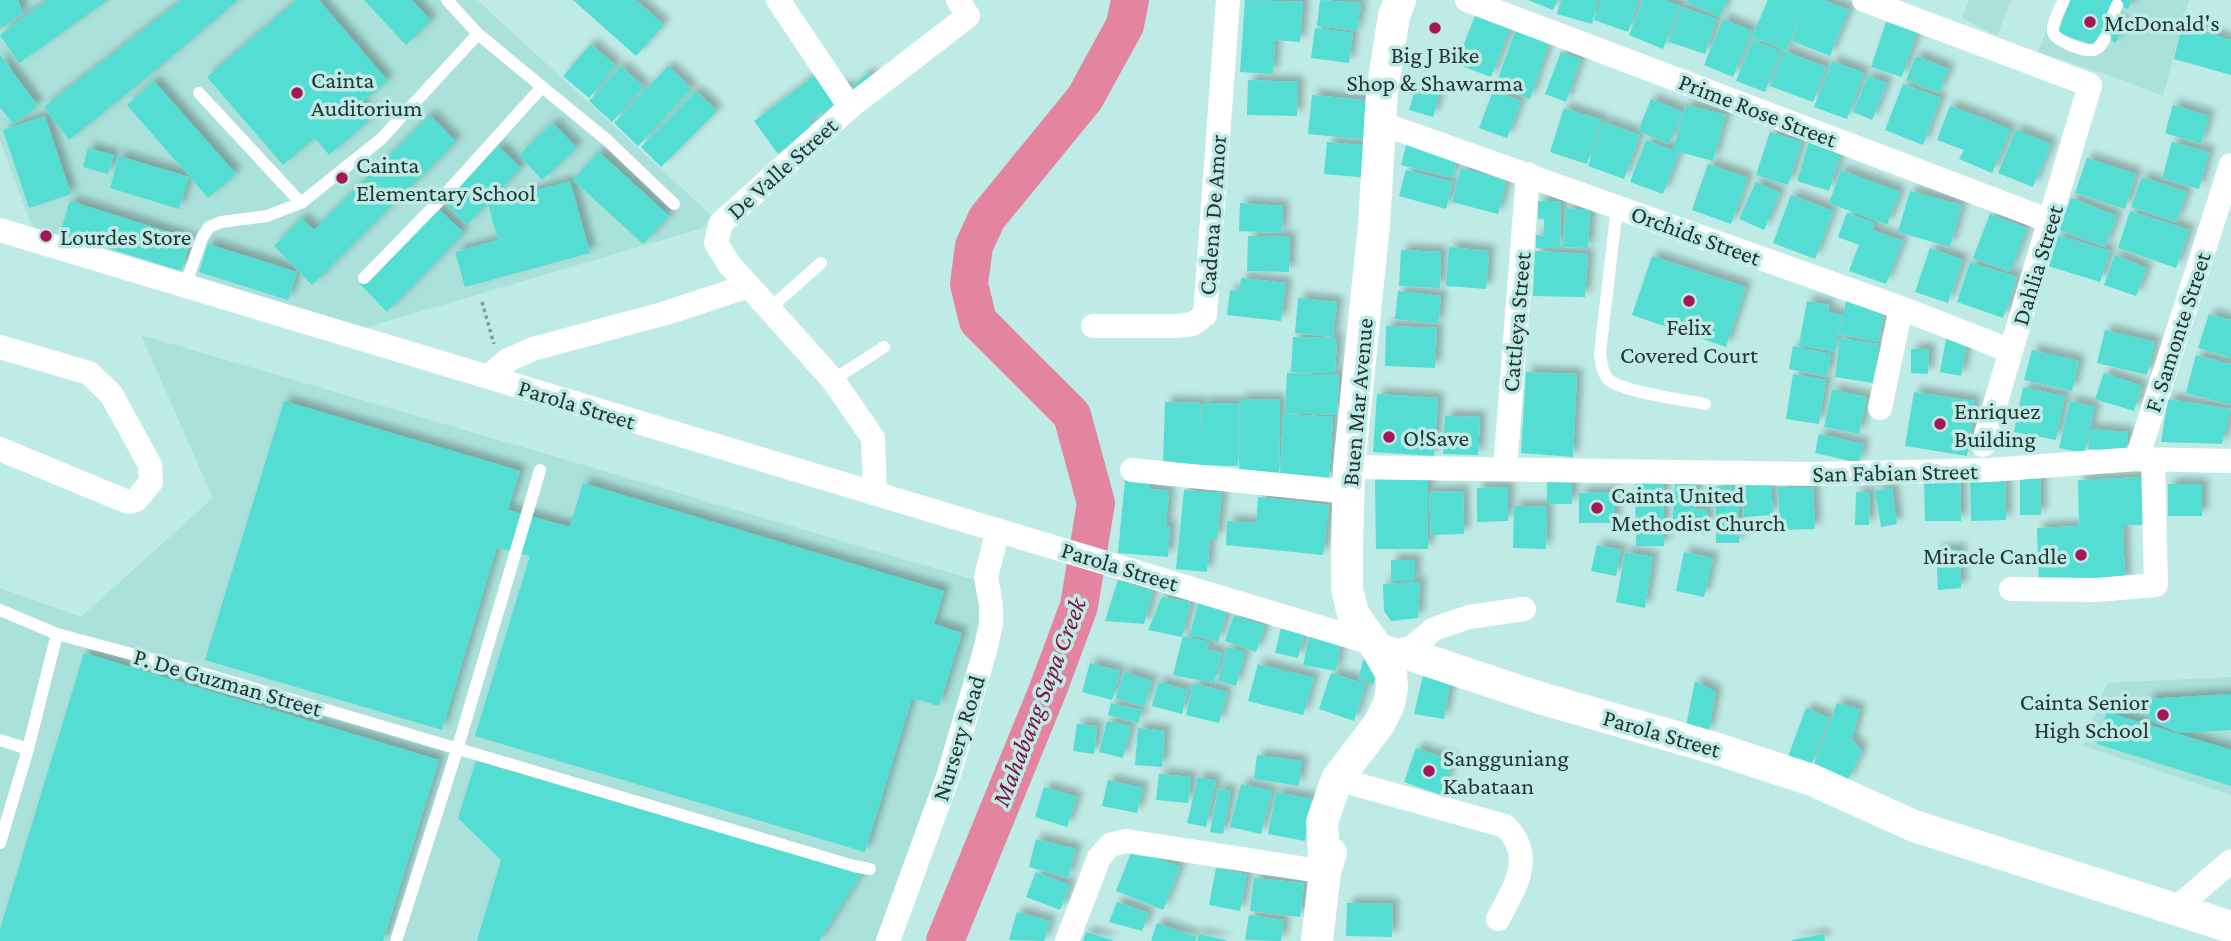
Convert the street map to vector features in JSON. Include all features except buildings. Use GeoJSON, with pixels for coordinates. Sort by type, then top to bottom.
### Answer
{"type":"FeatureCollection","features":[{"type":"Feature","properties":{"kind":"street"},"geometry":{"type":"LineString","coordinates":[[778,0],[850,107]]}},
{"type":"Feature","properties":{"kind":"street","name":"Cadena De Amor"},"geometry":{"type":"LineString","coordinates":[[1093,327],[1177,326],[1193,324],[1205,315],[1228,0]]}},
{"type":"Feature","properties":{"kind":"street","name":"Buen Mar Avenue"},"geometry":{"type":"LineString","coordinates":[[1317,941],[1325,872],[1322,822],[1338,779],[1379,724],[1389,704],[1392,688],[1391,673],[1353,614],[1347,588],[1349,480],[1374,225],[1382,92],[1387,50],[1400,0]]}},
{"type":"Feature","properties":{"kind":"street","name":"Prime Rose Street"},"geometry":{"type":"LineString","coordinates":[[1467,0],[2050,221]]}},
{"type":"Feature","properties":{"kind":"street","name":"Dahlia Street"},"geometry":{"type":"LineString","coordinates":[[1864,0],[2090,85],[1983,445]]}},
{"type":"Feature","properties":{"kind":"street","name":"De Valle Street"},"geometry":{"type":"LineString","coordinates":[[875,493],[873,438],[833,380],[768,310],[729,264],[716,243],[720,223],[963,8]]}},
{"type":"Feature","properties":{"kind":"street","name":"Orchids Street"},"geometry":{"type":"LineString","coordinates":[[1380,123],[1901,308],[2011,351]]}},
{"type":"Feature","properties":{"kind":"street","name":"F. Samonte Street"},"geometry":{"type":"LineString","coordinates":[[2011,589],[2096,590],[2156,585],[2145,459],[2231,165]]}},
{"type":"Feature","properties":{"kind":"street","name":"Cattleya Street"},"geometry":{"type":"LineString","coordinates":[[1505,470],[1528,174]]}},
{"type":"Feature","properties":{"kind":"street","name":"Parola Street"},"geometry":{"type":"LineString","coordinates":[[2,227],[185,286],[1373,642],[1540,698],[1714,748],[1812,780],[1914,826],[2231,927]]}},
{"type":"Feature","properties":{"kind":"street"},"geometry":{"type":"LineString","coordinates":[[488,377],[508,360],[533,349],[666,313],[748,286]]}},
{"type":"Feature","properties":{"kind":"street"},"geometry":{"type":"LineString","coordinates":[[1880,408],[1901,308]]}},
{"type":"Feature","properties":{"kind":"street"},"geometry":{"type":"LineString","coordinates":[[0,347],[89,373],[100,382],[111,394],[150,465],[151,482],[136,500],[128,502],[0,449]]}},
{"type":"Feature","properties":{"kind":"street","name":"San Fabian Street"},"geometry":{"type":"LineString","coordinates":[[1132,470],[1349,480],[1505,470],[1826,474],[1990,470],[2145,459],[2231,461]]}},
{"type":"Feature","properties":{"kind":"street","name":"Nursery Road"},"geometry":{"type":"LineString","coordinates":[[888,941],[949,774],[986,647],[991,624],[991,605],[986,577],[998,530]]}},
{"type":"Feature","properties":{"kind":"street"},"geometry":{"type":"LineString","coordinates":[[1405,653],[1434,629],[1469,617],[1524,609]]}},
{"type":"Feature","properties":{"kind":"street"},"geometry":{"type":"LineString","coordinates":[[1338,779],[1505,826],[1515,839],[1522,858],[1517,884],[1498,919]]}},
{"type":"Feature","properties":{"kind":"street"},"geometry":{"type":"LineString","coordinates":[[1067,941],[1099,858],[1110,845],[1126,841],[1325,872]]}},
{"type":"Feature","properties":{"kind":"street"},"geometry":{"type":"LineString","coordinates":[[2174,909],[2231,862]]}},
{"type":"Feature","properties":{"kind":"lane"},"geometry":{"type":"LineString","coordinates":[[447,0],[478,34],[608,141],[674,204]]}},
{"type":"Feature","properties":{"kind":"lane"},"geometry":{"type":"LineString","coordinates":[[2064,0],[2053,33],[2057,39],[2084,50],[2094,50],[2105,38]]}},
{"type":"Feature","properties":{"kind":"lane"},"geometry":{"type":"LineString","coordinates":[[2111,19],[2117,5]]}},
{"type":"Feature","properties":{"kind":"lane"},"geometry":{"type":"LineString","coordinates":[[185,286],[202,238],[209,227],[221,222],[267,216],[300,203],[381,139],[478,34]]}},
{"type":"Feature","properties":{"kind":"lane"},"geometry":{"type":"LineString","coordinates":[[364,278],[440,200],[541,88]]}},
{"type":"Feature","properties":{"kind":"lane"},"geometry":{"type":"LineString","coordinates":[[199,93],[300,203]]}},
{"type":"Feature","properties":{"kind":"lane"},"geometry":{"type":"LineString","coordinates":[[1617,207],[1600,353],[1602,368],[1608,379],[1623,387],[1705,404]]}},
{"type":"Feature","properties":{"kind":"lane"},"geometry":{"type":"LineString","coordinates":[[768,310],[821,262]]}},
{"type":"Feature","properties":{"kind":"lane"},"geometry":{"type":"LineString","coordinates":[[833,380],[884,347]]}},
{"type":"Feature","properties":{"kind":"lane"},"geometry":{"type":"LineString","coordinates":[[396,941],[457,750],[540,470]]}},
{"type":"Feature","properties":{"kind":"lane","name":"P. De Guzman Street"},"geometry":{"type":"LineString","coordinates":[[0,610],[57,634],[195,670],[457,750],[870,869]]}},
{"type":"Feature","properties":{"kind":"lane"},"geometry":{"type":"LineString","coordinates":[[0,843],[57,634]]}},
{"type":"Feature","properties":{"kind":"lane"},"geometry":{"type":"LineString","coordinates":[[0,740],[27,748]]}},
{"type":"Feature","properties":{"kind":"path"},"geometry":{"type":"LineString","coordinates":[[482,303],[495,346],[508,360]]}},
{"type":"Feature","properties":{"kind":"shaded area","name":"Cainta Elementary School"},"geometry":{"type":"Polygon","coordinates":[[[0,0],[477,0],[711,215],[703,228],[364,328],[33,229],[0,141],[0,0]]]}},
{"type":"Feature","properties":{"kind":"shaded area"},"geometry":{"type":"Polygon","coordinates":[[[1969,0],[2011,0],[1997,36],[1962,18],[1969,0]]]}},
{"type":"Feature","properties":{"kind":"shaded area"},"geometry":{"type":"Polygon","coordinates":[[[2058,0],[2189,0],[2163,96],[2038,52],[2058,0]]]}},
{"type":"Feature","properties":{"kind":"shaded area"},"geometry":{"type":"Polygon","coordinates":[[[141,335],[978,581],[984,644],[883,941],[0,941],[0,588],[81,617],[213,498],[141,335]]]}},
{"type":"Feature","properties":{"kind":"shaded area","name":"Cainta Senior High School"},"geometry":{"type":"Polygon","coordinates":[[[2231,677],[2231,795],[2083,746],[2107,683],[2231,677]]]}},
{"type":"Feature","properties":{"kind":"waterway","name":"Mahabang Sapa Creek"},"geometry":{"type":"LineString","coordinates":[[945,941],[1047,692],[1079,606],[1096,503],[1072,415],[978,321],[969,284],[974,246],[987,218],[1085,98],[1125,25],[1130,0]]}},
{"type":"Feature","properties":{"kind":"place","name":"McDonald's"},"geometry":{"type":"Point","coordinates":[2090,22]}},
{"type":"Feature","properties":{"kind":"place","name":"Big J Bike Shop & Shawarma"},"geometry":{"type":"Point","coordinates":[1435,28]}},
{"type":"Feature","properties":{"kind":"place","name":"Cainta Auditorium"},"geometry":{"type":"Point","coordinates":[297,93]}},
{"type":"Feature","properties":{"kind":"place","name":"Cainta Elementary School"},"geometry":{"type":"Point","coordinates":[342,178]}},
{"type":"Feature","properties":{"kind":"place","name":"Lourdes Store"},"geometry":{"type":"Point","coordinates":[46,236]}},
{"type":"Feature","properties":{"kind":"place","name":"Felix Covered Court"},"geometry":{"type":"Point","coordinates":[1689,301]}},
{"type":"Feature","properties":{"kind":"place","name":"Enriquez Building"},"geometry":{"type":"Point","coordinates":[1940,424]}},
{"type":"Feature","properties":{"kind":"place","name":"O!Save"},"geometry":{"type":"Point","coordinates":[1389,437]}},
{"type":"Feature","properties":{"kind":"place","name":"Cainta United Methodist Church"},"geometry":{"type":"Point","coordinates":[1597,508]}},
{"type":"Feature","properties":{"kind":"place","name":"Miracle Candle"},"geometry":{"type":"Point","coordinates":[2081,555]}},
{"type":"Feature","properties":{"kind":"place","name":"Cainta Senior High School"},"geometry":{"type":"Point","coordinates":[2163,715]}},
{"type":"Feature","properties":{"kind":"place","name":"Sangguniang Kabataan"},"geometry":{"type":"Point","coordinates":[1429,771]}}]}
